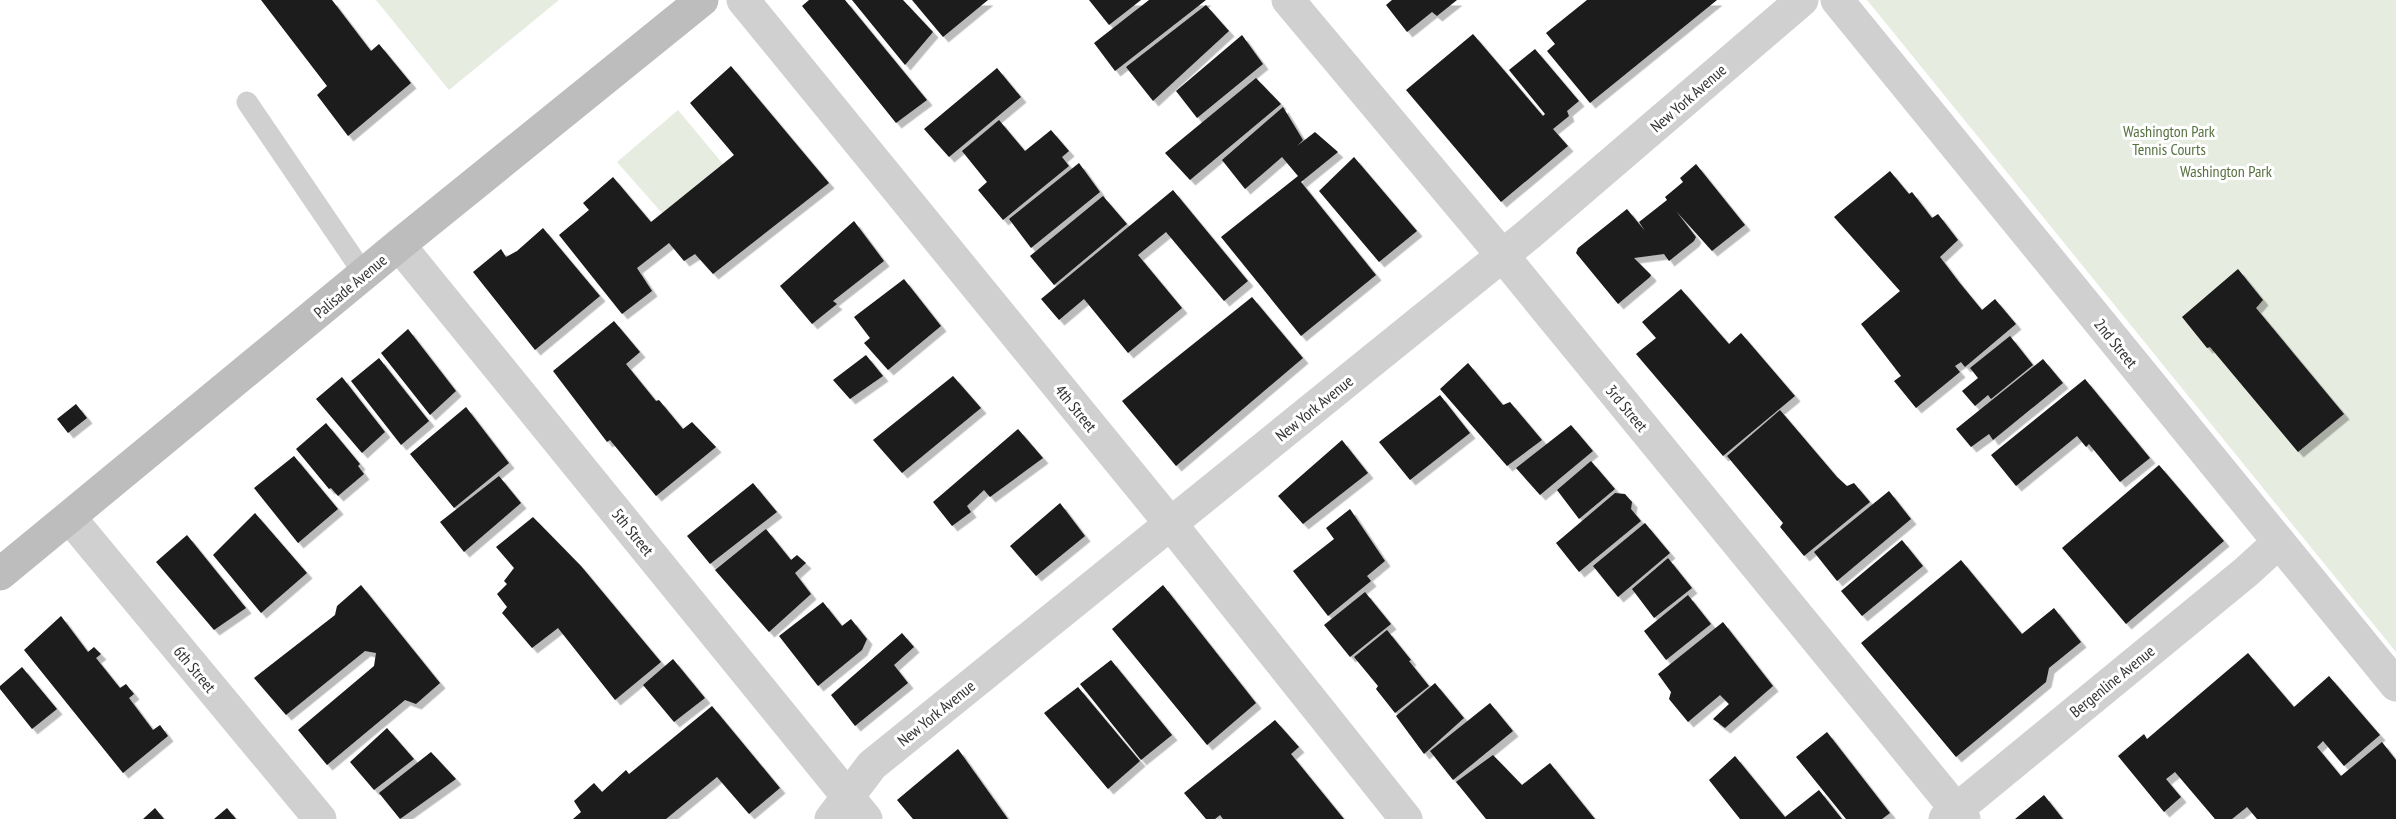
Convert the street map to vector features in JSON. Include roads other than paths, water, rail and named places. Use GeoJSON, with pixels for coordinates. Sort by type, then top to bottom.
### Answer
{"type":"FeatureCollection","features":[{"type":"Feature","properties":{"kind":"main road","name":"Palisade Avenue"},"geometry":{"type":"LineString","coordinates":[[0,574],[399,245],[702,0]]}},
{"type":"Feature","properties":{"kind":"street","name":"4th Street"},"geometry":{"type":"LineString","coordinates":[[743,0],[1170,523],[1406,819]]}},
{"type":"Feature","properties":{"kind":"street","name":"3rd Street"},"geometry":{"type":"LineString","coordinates":[[1288,0],[1502,255],[1955,816]]}},
{"type":"Feature","properties":{"kind":"street","name":"New York Avenue"},"geometry":{"type":"LineString","coordinates":[[848,811],[872,765],[1538,227],[1802,0]]}},
{"type":"Feature","properties":{"kind":"street","name":"2nd Street"},"geometry":{"type":"LineString","coordinates":[[1837,0],[2396,685]]}},
{"type":"Feature","properties":{"kind":"street","name":"5th Street"},"geometry":{"type":"LineString","coordinates":[[399,245],[848,811]]}},
{"type":"Feature","properties":{"kind":"street","name":"6th Street"},"geometry":{"type":"LineString","coordinates":[[70,518],[320,819]]}},
{"type":"Feature","properties":{"kind":"street","name":"Bergenline Avenue"},"geometry":{"type":"LineString","coordinates":[[1955,816],[2279,542]]}},
{"type":"Feature","properties":{"kind":"lane"},"geometry":{"type":"LineString","coordinates":[[247,102],[364,274]]}},
{"type":"Feature","properties":{"kind":"park label","name":"Washington Park Tennis Courts"},"geometry":{"type":"Point","coordinates":[2169,140]}},
{"type":"Feature","properties":{"kind":"park label","name":"Washington Park"},"geometry":{"type":"Point","coordinates":[2226,171]}}]}
